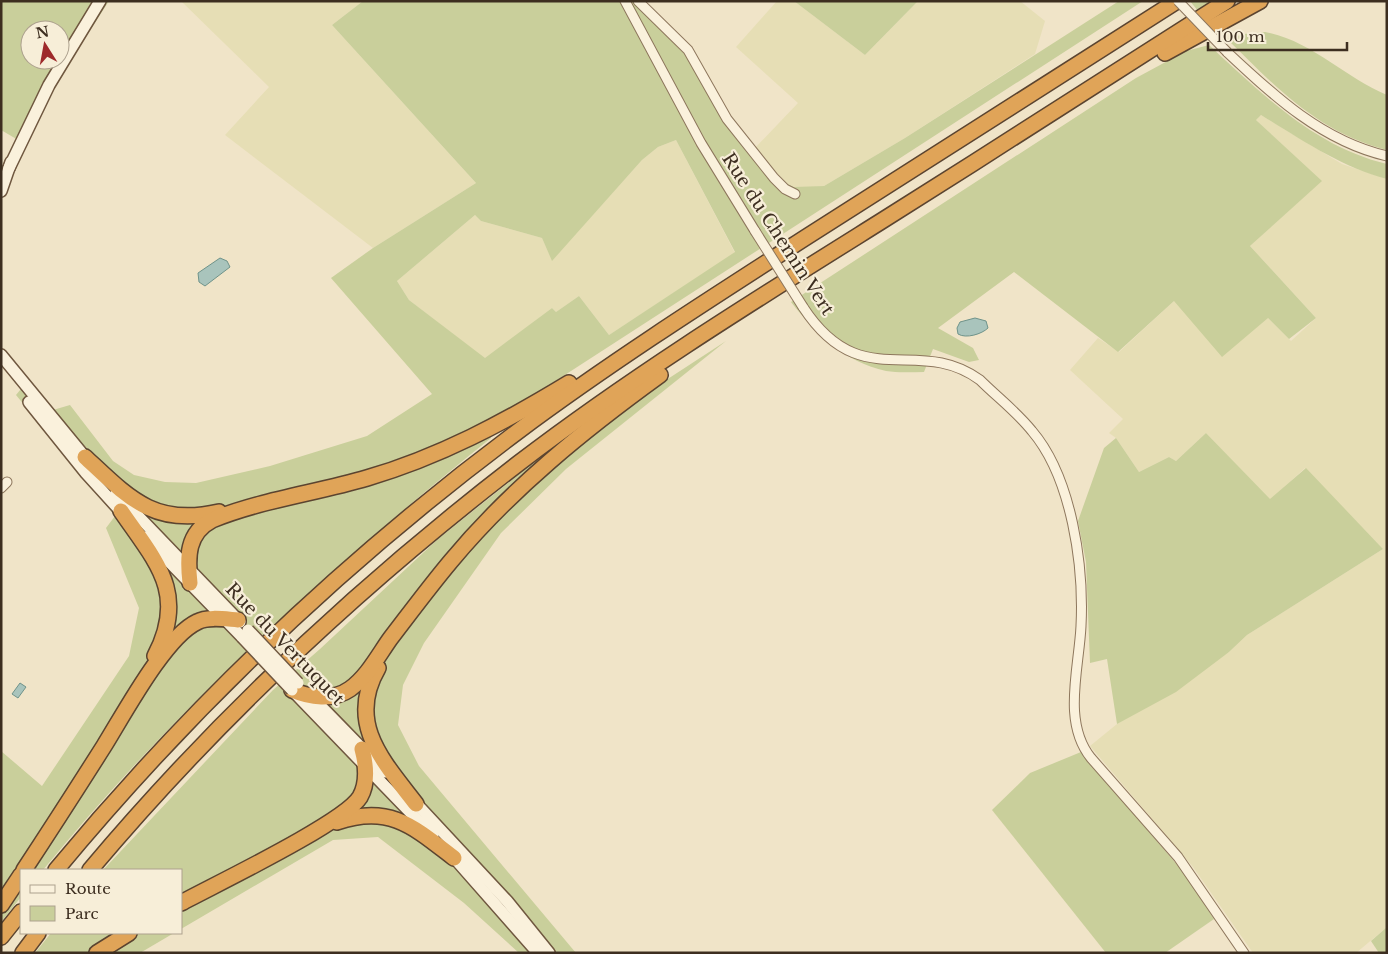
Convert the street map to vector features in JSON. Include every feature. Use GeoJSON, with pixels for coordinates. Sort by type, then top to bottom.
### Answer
{"type":"FeatureCollection","features":[{"type":"Feature","properties":{"kind":"highway"},"geometry":{"type":"LineString","coordinates":[[1098,52],[1140,15],[1161,1]]}},
{"type":"Feature","properties":{"kind":"highway"},"geometry":{"type":"LineString","coordinates":[[57,869],[137,777],[266,646],[360,560],[515,434],[659,332],[1177,1]]}},
{"type":"Feature","properties":{"kind":"highway"},"geometry":{"type":"LineString","coordinates":[[91,869],[170,780],[320,630],[391,567],[490,486],[578,420],[745,307],[1228,1]]}},
{"type":"Feature","properties":{"kind":"highway"},"geometry":{"type":"LineString","coordinates":[[1087,90],[1119,79],[1215,24],[1260,1]]}},
{"type":"Feature","properties":{"kind":"highway"},"geometry":{"type":"LineString","coordinates":[[295,686],[311,696],[334,696],[352,688],[462,548],[535,475],[600,419],[711,338],[745,307]]}},
{"type":"Feature","properties":{"kind":"highway"},"geometry":{"type":"LineString","coordinates":[[190,583],[188,567],[191,542],[207,522],[219,517],[379,474],[454,445],[502,422],[624,349],[659,332]]}},
{"type":"Feature","properties":{"kind":"highway"},"geometry":{"type":"LineString","coordinates":[[85,457],[135,500],[167,515],[203,515],[294,497]]}},
{"type":"Feature","properties":{"kind":"highway"},"geometry":{"type":"LineString","coordinates":[[121,511],[158,567],[167,590],[169,603],[166,631],[135,697]]}},
{"type":"Feature","properties":{"kind":"highway"},"geometry":{"type":"LineString","coordinates":[[410,615],[369,686],[366,713],[368,730],[379,754],[416,804]]}},
{"type":"Feature","properties":{"kind":"highway"},"geometry":{"type":"LineString","coordinates":[[25,869],[165,651],[182,632],[197,621],[238,626]]}},
{"type":"Feature","properties":{"kind":"highway"},"geometry":{"type":"LineString","coordinates":[[182,902],[310,833],[357,801],[365,784],[365,765],[362,748]]}},
{"type":"Feature","properties":{"kind":"highway"},"geometry":{"type":"LineString","coordinates":[[310,833],[354,817],[386,816],[416,829],[454,858]]}},
{"type":"Feature","properties":{"kind":"highway"},"geometry":{"type":"LineString","coordinates":[[1,906],[20,877]]}},
{"type":"Feature","properties":{"kind":"highway"},"geometry":{"type":"LineString","coordinates":[[1,937],[20,913]]}},
{"type":"Feature","properties":{"kind":"highway"},"geometry":{"type":"LineString","coordinates":[[22,953],[37,934]]}},
{"type":"Feature","properties":{"kind":"highway"},"geometry":{"type":"LineString","coordinates":[[97,953],[127,934]]}},
{"type":"Feature","properties":{"kind":"street"},"geometry":{"type":"LineString","coordinates":[[70,38],[96,1]]}},
{"type":"Feature","properties":{"kind":"street"},"geometry":{"type":"LineString","coordinates":[[9,168],[53,77],[100,1]]}},
{"type":"Feature","properties":{"kind":"street","name":"Rue du Chemin Vert"},"geometry":{"type":"LineString","coordinates":[[625,1],[701,143],[804,307],[829,338],[857,355],[886,361],[938,362],[970,373],[987,386],[1032,430],[1040,442],[1049,458],[1066,499],[1075,532],[1082,612],[1074,714],[1080,741],[1091,758],[1178,857],[1244,953]]}},
{"type":"Feature","properties":{"kind":"street","name":"Rue du Chemin Vert"},"geometry":{"type":"LineString","coordinates":[[638,1],[688,50],[727,119],[774,178],[785,189],[795,194]]}},
{"type":"Feature","properties":{"kind":"street"},"geometry":{"type":"LineString","coordinates":[[1177,1],[1227,52],[1287,106],[1322,130],[1357,147],[1387,156]]}},
{"type":"Feature","properties":{"kind":"street"},"geometry":{"type":"LineString","coordinates":[[1,191],[18,136],[49,70]]}},
{"type":"Feature","properties":{"kind":"street","name":"Rue du Vertuquet"},"geometry":{"type":"LineString","coordinates":[[1,355],[115,492],[188,567],[238,626],[295,686],[365,765],[454,858],[538,953]]}},
{"type":"Feature","properties":{"kind":"street","name":"Rue du Vertuquet"},"geometry":{"type":"LineString","coordinates":[[1,365],[67,451],[121,511],[190,583],[238,626]]}},
{"type":"Feature","properties":{"kind":"street","name":"Rue du Vertuquet"},"geometry":{"type":"LineString","coordinates":[[311,696],[507,901],[549,953]]}},
{"type":"Feature","properties":{"kind":"shaded area"},"geometry":{"type":"Polygon","coordinates":[[[181,1],[363,1],[332,25],[476,183],[373,248],[225,135],[269,87],[181,1]]]}},
{"type":"Feature","properties":{"kind":"shaded area"},"geometry":{"type":"Polygon","coordinates":[[[777,1],[794,1],[865,55],[918,1],[1020,1],[1045,21],[1035,54],[905,138],[824,186],[806,188],[794,187],[780,180],[754,149],[798,103],[736,47],[777,1]]]}},
{"type":"Feature","properties":{"kind":"shaded area"},"geometry":{"type":"Polygon","coordinates":[[[1261,115],[1342,164],[1387,179],[1387,927],[1356,953],[1253,953],[1193,867],[1090,746],[1117,724],[1229,652],[1247,635],[1383,549],[1305,468],[1270,500],[1206,433],[1176,461],[1169,457],[1139,472],[1116,438],[1109,433],[1123,419],[1070,370],[1098,338],[1119,352],[1174,301],[1268,318],[1291,341],[1316,318],[1250,246],[1321,181],[1256,120],[1261,115]]]}},
{"type":"Feature","properties":{"kind":"shaded area"},"geometry":{"type":"Polygon","coordinates":[[[676,140],[735,253],[609,335],[579,296],[556,312],[552,308],[485,359],[409,300],[397,281],[475,215],[481,221],[542,238],[552,260],[642,160],[658,147],[676,140]]]}},
{"type":"Feature","properties":{"kind":"green space"},"geometry":{"type":"Polygon","coordinates":[[[1,1],[109,1],[70,61],[70,20],[20,20],[20,70],[64,70],[52,89],[25,144],[1,130],[1,1]]]}},
{"type":"Feature","properties":{"kind":"green space"},"geometry":{"type":"Polygon","coordinates":[[[363,1],[635,1],[684,50],[721,117],[747,152],[754,149],[780,180],[794,187],[824,186],[905,138],[1119,1],[1143,1],[537,393],[487,421],[491,438],[371,538],[256,642],[146,753],[44,869],[20,869],[20,898],[1,922],[1,751],[42,786],[129,656],[139,608],[106,528],[115,516],[16,395],[29,379],[53,410],[70,405],[113,461],[134,475],[165,482],[196,483],[270,466],[367,436],[432,394],[331,278],[373,248],[476,183],[332,25],[363,1]],[[676,140],[658,147],[642,160],[552,261],[542,238],[481,221],[475,215],[397,281],[409,300],[485,358],[552,308],[556,312],[579,296],[609,335],[735,252],[676,140]]]}},
{"type":"Feature","properties":{"kind":"green space"},"geometry":{"type":"Polygon","coordinates":[[[794,1],[918,1],[865,55],[794,1]]]}},
{"type":"Feature","properties":{"kind":"green space"},"geometry":{"type":"Polygon","coordinates":[[[1190,1],[1214,1],[1198,11],[1190,1]]]}},
{"type":"Feature","properties":{"kind":"green space"},"geometry":{"type":"Polygon","coordinates":[[[1265,32],[1298,43],[1356,79],[1387,95],[1387,150],[1339,132],[1319,120],[1299,106],[1227,39],[1244,34],[1265,32]]]}},
{"type":"Feature","properties":{"kind":"green space"},"geometry":{"type":"Polygon","coordinates":[[[1209,45],[1270,100],[1313,132],[1361,156],[1387,164],[1387,179],[1338,160],[1261,115],[1256,120],[1322,181],[1250,246],[1316,318],[1289,339],[1268,318],[1222,357],[1174,301],[1118,352],[1014,272],[938,328],[973,348],[979,360],[969,362],[933,349],[924,372],[895,372],[871,367],[845,354],[821,336],[791,302],[1136,78],[1186,51],[1209,45]]]}},
{"type":"Feature","properties":{"kind":"green space"},"geometry":{"type":"Polygon","coordinates":[[[726,341],[566,469],[501,533],[424,643],[403,685],[398,725],[419,766],[576,953],[519,953],[464,903],[378,837],[333,840],[182,928],[182,869],[104,869],[273,690],[438,539],[543,455],[558,463],[634,401],[726,341]]]}},
{"type":"Feature","properties":{"kind":"green space"},"geometry":{"type":"Polygon","coordinates":[[[1206,433],[1270,499],[1306,468],[1383,549],[1247,635],[1229,652],[1176,692],[1117,724],[1107,659],[1090,663],[1086,562],[1078,521],[1104,448],[1116,438],[1139,472],[1169,457],[1176,461],[1206,433]]]}},
{"type":"Feature","properties":{"kind":"green space"},"geometry":{"type":"Polygon","coordinates":[[[1081,752],[1185,874],[1214,919],[1165,953],[1106,953],[992,810],[1030,773],[1081,752]]]}},
{"type":"Feature","properties":{"kind":"green space"},"geometry":{"type":"Polygon","coordinates":[[[1387,927],[1387,953],[1379,953],[1371,941],[1387,927]]]}},
{"type":"Feature","properties":{"kind":"green space"},"geometry":{"type":"Polygon","coordinates":[[[50,934],[172,934],[140,953],[35,953],[50,934]]]}},
{"type":"Feature","properties":{"kind":"water"},"geometry":{"type":"Polygon","coordinates":[[[220,258],[227,261],[230,267],[205,286],[199,282],[198,273],[220,258]]]}},
{"type":"Feature","properties":{"kind":"water"},"geometry":{"type":"Polygon","coordinates":[[[975,318],[986,321],[988,328],[974,335],[965,336],[958,334],[957,328],[960,322],[975,318]]]}},
{"type":"Feature","properties":{"kind":"water"},"geometry":{"type":"Polygon","coordinates":[[[20,683],[26,687],[18,698],[12,694],[20,683]]]}}]}
